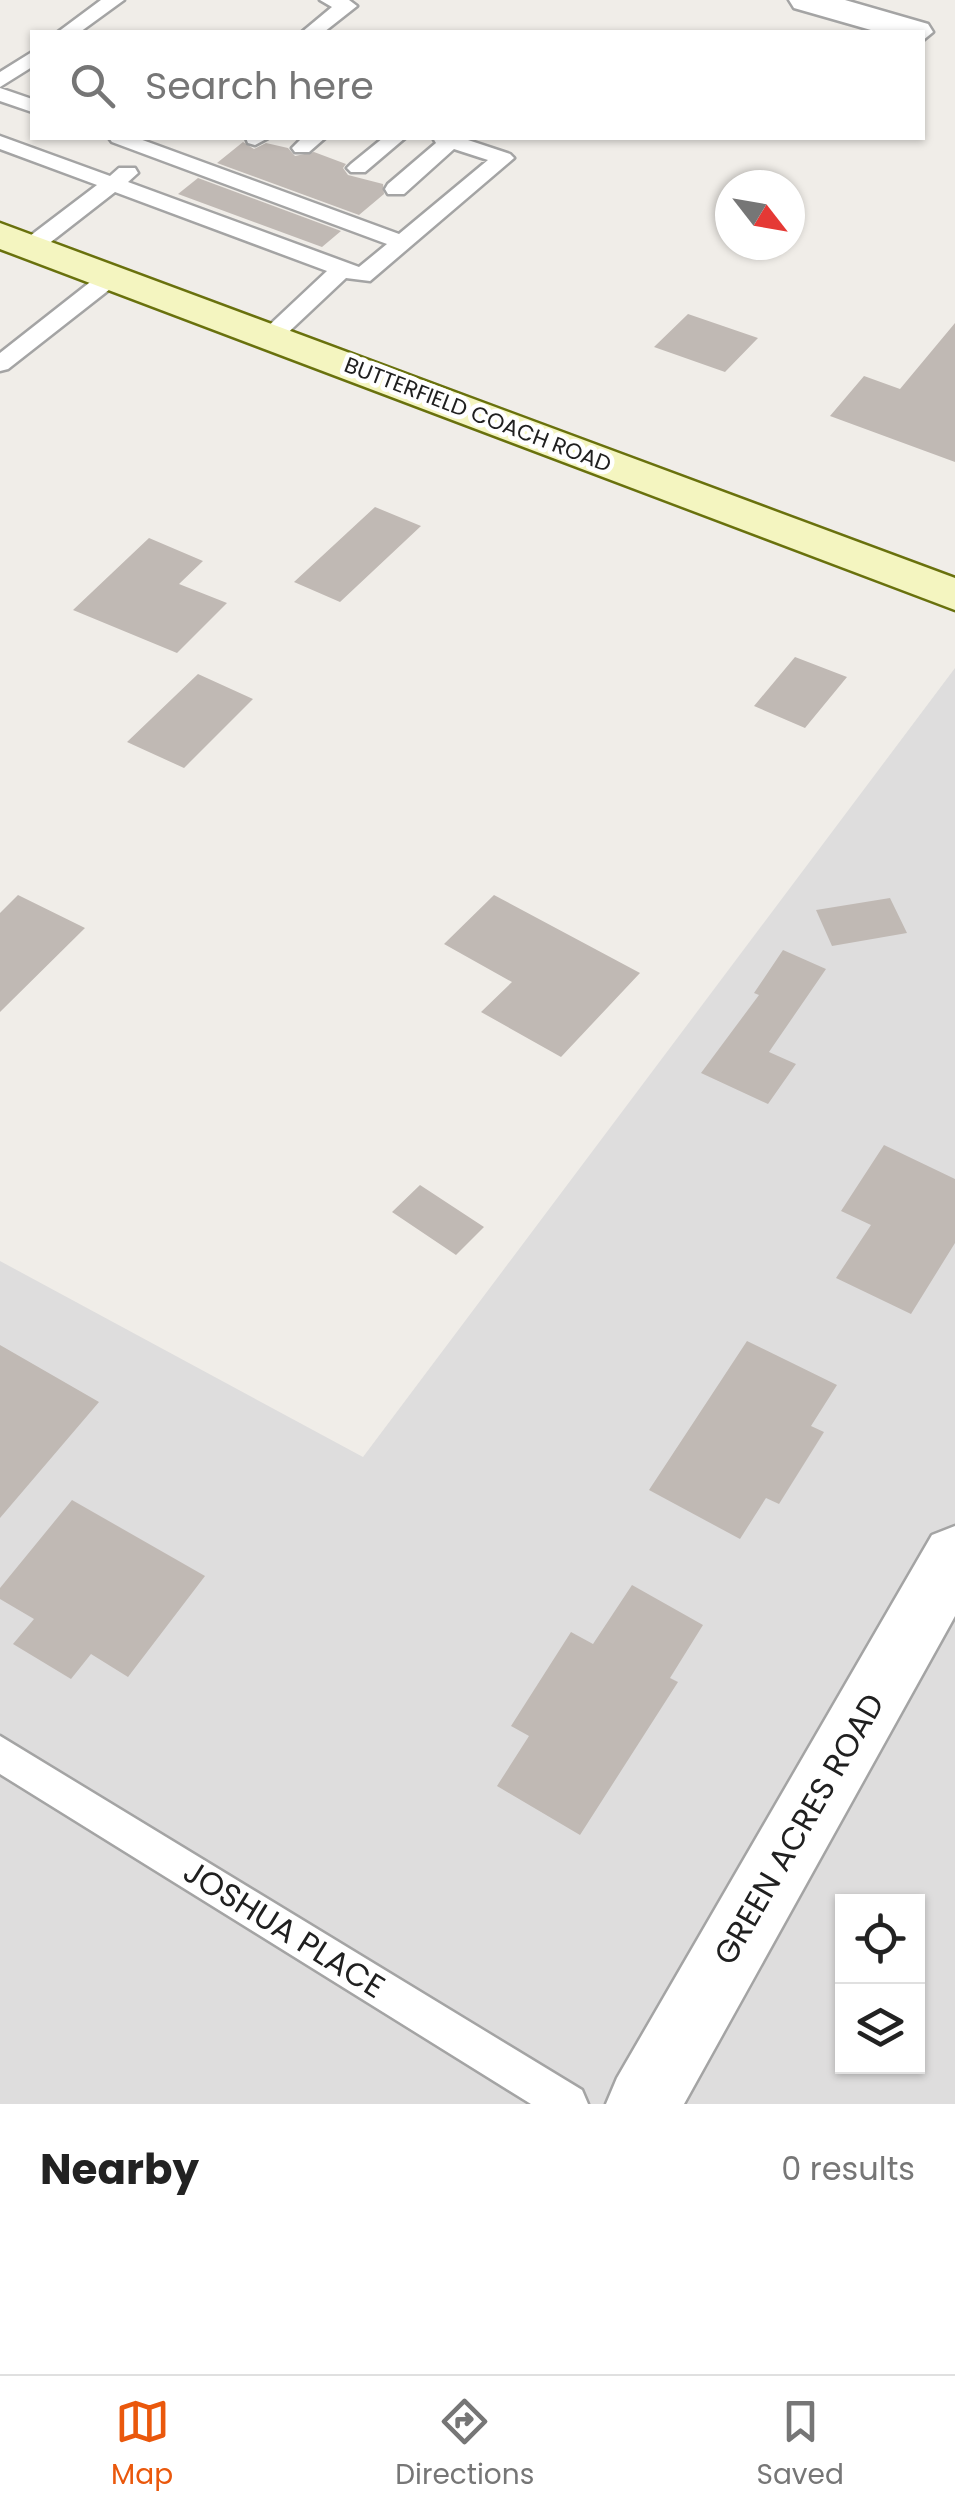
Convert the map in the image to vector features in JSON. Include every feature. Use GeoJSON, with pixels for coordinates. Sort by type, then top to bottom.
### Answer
{"type":"FeatureCollection","features":[{"type":"Feature","properties":{"kind":"main road","name":"BUTTERFIELD COACH ROAD"},"geometry":{"type":"LineString","coordinates":[[15,241],[955,595]]}},
{"type":"Feature","properties":{"kind":"street"},"geometry":{"type":"LineString","coordinates":[[807,0],[908,30]]}},
{"type":"Feature","properties":{"kind":"street"},"geometry":{"type":"LineString","coordinates":[[925,36],[955,44]]}},
{"type":"Feature","properties":{"kind":"street","name":"GREEN ACRES ROAD"},"geometry":{"type":"LineString","coordinates":[[643,2104],[955,1555]]}},
{"type":"Feature","properties":{"kind":"lane"},"geometry":{"type":"LineString","coordinates":[[71,30],[114,0]]}},
{"type":"Feature","properties":{"kind":"lane"},"geometry":{"type":"LineString","coordinates":[[315,30],[347,6],[330,0]]}},
{"type":"Feature","properties":{"kind":"lane"},"geometry":{"type":"LineString","coordinates":[[0,81],[30,59]]}},
{"type":"Feature","properties":{"kind":"lane"},"geometry":{"type":"LineString","coordinates":[[0,94],[30,105]]}},
{"type":"Feature","properties":{"kind":"lane"},"geometry":{"type":"LineString","coordinates":[[134,140],[165,144],[402,242]]}},
{"type":"Feature","properties":{"kind":"lane"},"geometry":{"type":"LineString","coordinates":[[358,168],[393,140]]}},
{"type":"Feature","properties":{"kind":"lane"},"geometry":{"type":"LineString","coordinates":[[396,189],[447,140]]}},
{"type":"Feature","properties":{"kind":"lane"},"geometry":{"type":"LineString","coordinates":[[0,142],[301,243],[362,276],[503,158],[451,140]]}},
{"type":"Feature","properties":{"kind":"lane"},"geometry":{"type":"LineString","coordinates":[[15,241],[114,182],[165,144]]}},
{"type":"Feature","properties":{"kind":"lane"},"geometry":{"type":"LineString","coordinates":[[230,217],[245,177]]}},
{"type":"Feature","properties":{"kind":"lane"},"geometry":{"type":"LineString","coordinates":[[230,217],[245,177]]}},
{"type":"Feature","properties":{"kind":"lane"},"geometry":{"type":"LineString","coordinates":[[230,217],[372,208]]}},
{"type":"Feature","properties":{"kind":"lane"},"geometry":{"type":"LineString","coordinates":[[301,243],[325,210]]}},
{"type":"Feature","properties":{"kind":"lane"},"geometry":{"type":"LineString","coordinates":[[270,337],[343,268]]}},
{"type":"Feature","properties":{"kind":"lane"},"geometry":{"type":"LineString","coordinates":[[0,364],[111,277]]}},
{"type":"Feature","properties":{"kind":"lane","name":"JOSHUA PLACE"},"geometry":{"type":"LineString","coordinates":[[0,1754],[568,2104]]}},
{"type":"Feature","properties":{"kind":"shaded area"},"geometry":{"type":"Polygon","coordinates":[[[955,668],[955,2104],[0,2104],[0,1261],[363,1457],[955,668]]]}},
{"type":"Feature","properties":{"kind":"building"},"geometry":{"type":"Polygon","coordinates":[[[243,142],[254,149],[266,143],[288,148],[295,156],[314,152],[346,164],[343,168],[348,175],[383,184],[384,194],[359,215],[217,163],[243,142]]]}},
{"type":"Feature","properties":{"kind":"building"},"geometry":{"type":"Polygon","coordinates":[[[198,178],[341,231],[322,247],[178,194],[198,178]]]}},
{"type":"Feature","properties":{"kind":"building"},"geometry":{"type":"Polygon","coordinates":[[[688,314],[758,338],[725,372],[654,347],[688,314]]]}},
{"type":"Feature","properties":{"kind":"building"},"geometry":{"type":"Polygon","coordinates":[[[955,323],[955,462],[830,416],[864,376],[900,389],[955,323]]]}},
{"type":"Feature","properties":{"kind":"building"},"geometry":{"type":"Polygon","coordinates":[[[375,507],[421,526],[340,602],[294,582],[375,507]]]}},
{"type":"Feature","properties":{"kind":"building"},"geometry":{"type":"Polygon","coordinates":[[[149,538],[203,561],[179,584],[227,603],[177,653],[73,610],[149,538]]]}},
{"type":"Feature","properties":{"kind":"building"},"geometry":{"type":"Polygon","coordinates":[[[795,657],[847,677],[805,728],[754,706],[795,657]]]}},
{"type":"Feature","properties":{"kind":"building"},"geometry":{"type":"Polygon","coordinates":[[[198,674],[253,699],[184,768],[127,742],[198,674]]]}},
{"type":"Feature","properties":{"kind":"building"},"geometry":{"type":"Polygon","coordinates":[[[18,895],[85,928],[0,1012],[0,913],[18,895]]]}},
{"type":"Feature","properties":{"kind":"building"},"geometry":{"type":"Polygon","coordinates":[[[494,895],[640,973],[561,1057],[481,1012],[512,982],[444,944],[494,895]]]}},
{"type":"Feature","properties":{"kind":"building"},"geometry":{"type":"Polygon","coordinates":[[[890,898],[907,933],[832,946],[816,910],[890,898]]]}},
{"type":"Feature","properties":{"kind":"building"},"geometry":{"type":"Polygon","coordinates":[[[783,950],[826,969],[769,1052],[796,1064],[768,1104],[701,1073],[759,995],[754,993],[783,950]]]}},
{"type":"Feature","properties":{"kind":"building"},"geometry":{"type":"Polygon","coordinates":[[[884,1145],[955,1179],[955,1243],[911,1314],[836,1278],[871,1225],[841,1211],[884,1145]]]}},
{"type":"Feature","properties":{"kind":"building"},"geometry":{"type":"Polygon","coordinates":[[[420,1185],[484,1227],[456,1255],[392,1212],[420,1185]]]}},
{"type":"Feature","properties":{"kind":"building"},"geometry":{"type":"Polygon","coordinates":[[[747,1341],[837,1385],[811,1426],[824,1432],[779,1504],[766,1498],[740,1539],[649,1490],[747,1341]]]}},
{"type":"Feature","properties":{"kind":"building"},"geometry":{"type":"Polygon","coordinates":[[[0,1345],[99,1402],[0,1518],[0,1345]]]}},
{"type":"Feature","properties":{"kind":"building"},"geometry":{"type":"Polygon","coordinates":[[[72,1500],[205,1576],[128,1677],[91,1654],[71,1679],[13,1644],[34,1619],[0,1599],[0,1588],[72,1500]]]}},
{"type":"Feature","properties":{"kind":"building"},"geometry":{"type":"Polygon","coordinates":[[[632,1585],[703,1625],[670,1678],[678,1682],[580,1835],[497,1786],[529,1736],[511,1726],[571,1632],[593,1644],[632,1585]]]}}]}
